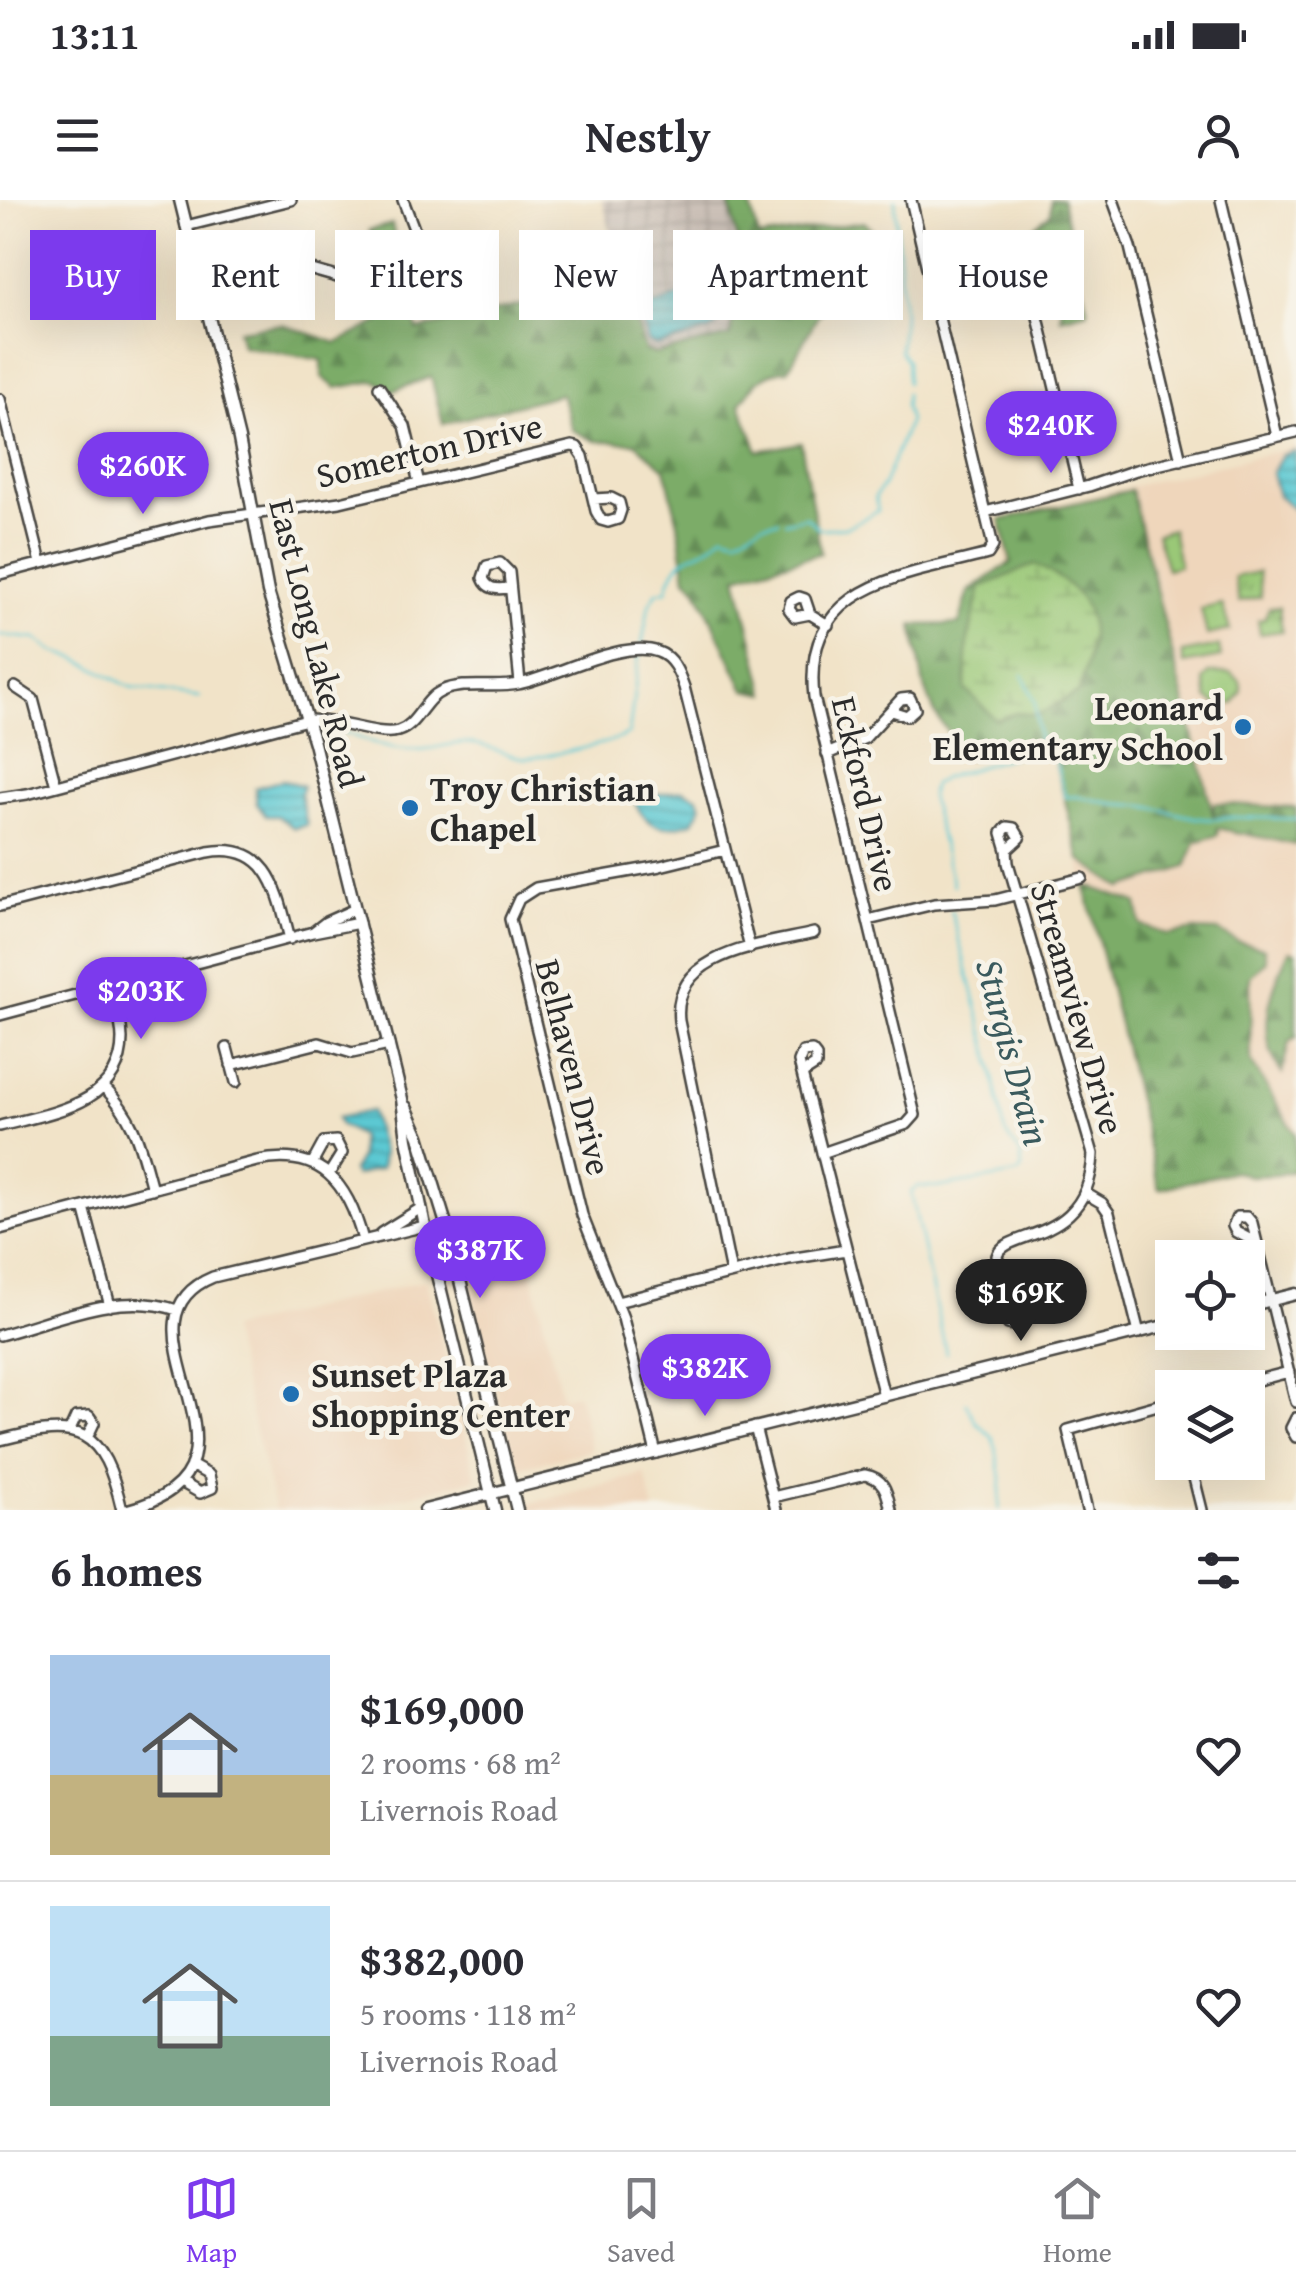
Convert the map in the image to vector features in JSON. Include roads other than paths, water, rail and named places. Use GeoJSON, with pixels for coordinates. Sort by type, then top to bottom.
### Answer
{"type":"FeatureCollection","features":[{"type":"Feature","properties":{"kind":"main road","name":"East Long Lake Road"},"geometry":{"type":"LineString","coordinates":[[180,200],[187,230]]}},
{"type":"Feature","properties":{"kind":"main road","name":"East Long Lake Road"},"geometry":{"type":"LineString","coordinates":[[209,320],[239,440],[268,592],[308,720],[356,909],[402,1099],[425,1226],[495,1510]]}},
{"type":"Feature","properties":{"kind":"main road","name":"East Long Lake Road"},"geometry":{"type":"LineString","coordinates":[[402,1099],[419,1136],[447,1230],[518,1510]]}},
{"type":"Feature","properties":{"kind":"main road"},"geometry":{"type":"LineString","coordinates":[[415,1179],[426,1177],[440,1224],[447,1230]]}},
{"type":"Feature","properties":{"kind":"main road"},"geometry":{"type":"LineString","coordinates":[[436,1265],[444,1262],[450,1266],[481,1385],[490,1400]]}},
{"type":"Feature","properties":{"kind":"main road"},"geometry":{"type":"LineString","coordinates":[[1265,1302],[1296,1294]]}},
{"type":"Feature","properties":{"kind":"main road"},"geometry":{"type":"LineString","coordinates":[[425,1510],[1155,1328]]}},
{"type":"Feature","properties":{"kind":"main road"},"geometry":{"type":"LineString","coordinates":[[480,1451],[491,1454],[502,1448]]}},
{"type":"Feature","properties":{"kind":"street"},"geometry":{"type":"LineString","coordinates":[[186,226],[292,200]]}},
{"type":"Feature","properties":{"kind":"street"},"geometry":{"type":"LineString","coordinates":[[414,230],[403,202],[418,200]]}},
{"type":"Feature","properties":{"kind":"street","name":"Eckford Drive"},"geometry":{"type":"LineString","coordinates":[[822,1153],[907,1124],[915,1115],[827,754],[812,677],[817,650],[828,625],[851,599],[877,583],[988,554],[993,545],[912,200]]}},
{"type":"Feature","properties":{"kind":"street"},"geometry":{"type":"LineString","coordinates":[[1112,200],[1130,247],[1181,460]]}},
{"type":"Feature","properties":{"kind":"street"},"geometry":{"type":"LineString","coordinates":[[1221,200],[1278,436]]}},
{"type":"Feature","properties":{"kind":"street"},"geometry":{"type":"LineString","coordinates":[[1039,320],[1079,489]]}},
{"type":"Feature","properties":{"kind":"street"},"geometry":{"type":"LineString","coordinates":[[379,387],[405,426],[419,482]]}},
{"type":"Feature","properties":{"kind":"street"},"geometry":{"type":"LineString","coordinates":[[0,399],[41,564]]}},
{"type":"Feature","properties":{"kind":"street"},"geometry":{"type":"LineString","coordinates":[[986,512],[1296,432]]}},
{"type":"Feature","properties":{"kind":"street","name":"Somerton Drive"},"geometry":{"type":"LineString","coordinates":[[0,574],[209,520],[331,504],[566,446],[578,447],[583,456],[594,500]]}},
{"type":"Feature","properties":{"kind":"street"},"geometry":{"type":"LineString","coordinates":[[510,588],[520,684]]}},
{"type":"Feature","properties":{"kind":"street"},"geometry":{"type":"LineString","coordinates":[[810,614],[828,625]]}},
{"type":"Feature","properties":{"kind":"street"},"geometry":{"type":"LineString","coordinates":[[0,798],[308,720],[392,732],[405,728],[430,698],[444,690],[520,684],[632,650],[652,650],[674,664],[684,687],[750,948]]}},
{"type":"Feature","properties":{"kind":"street"},"geometry":{"type":"LineString","coordinates":[[16,687],[32,699],[56,786]]}},
{"type":"Feature","properties":{"kind":"street"},"geometry":{"type":"LineString","coordinates":[[827,754],[865,738],[891,711]]}},
{"type":"Feature","properties":{"kind":"street"},"geometry":{"type":"LineString","coordinates":[[0,906],[208,852],[234,850],[260,863],[269,874],[290,939]]}},
{"type":"Feature","properties":{"kind":"street","name":"Belhaven Drive"},"geometry":{"type":"LineString","coordinates":[[656,1453],[617,1302],[582,1215],[512,936],[511,912],[519,899],[536,888],[652,868],[725,850]]}},
{"type":"Feature","properties":{"kind":"street","name":"Streamview Drive"},"geometry":{"type":"LineString","coordinates":[[1007,850],[1091,1140],[1092,1166],[1085,1192]]}},
{"type":"Feature","properties":{"kind":"street"},"geometry":{"type":"LineString","coordinates":[[868,920],[934,904],[984,902],[1082,878]]}},
{"type":"Feature","properties":{"kind":"street"},"geometry":{"type":"LineString","coordinates":[[313,932],[356,909]]}},
{"type":"Feature","properties":{"kind":"street"},"geometry":{"type":"LineString","coordinates":[[0,1014],[358,923]]}},
{"type":"Feature","properties":{"kind":"street"},"geometry":{"type":"LineString","coordinates":[[731,1273],[678,1011],[681,992],[695,971],[712,961],[814,933]]}},
{"type":"Feature","properties":{"kind":"street"},"geometry":{"type":"LineString","coordinates":[[0,1126],[77,1105],[104,1087],[121,1048],[121,1030],[110,986]]}},
{"type":"Feature","properties":{"kind":"street"},"geometry":{"type":"LineString","coordinates":[[231,1065],[314,1043],[352,1053],[389,1046]]}},
{"type":"Feature","properties":{"kind":"street"},"geometry":{"type":"LineString","coordinates":[[227,1048],[236,1082]]}},
{"type":"Feature","properties":{"kind":"street"},"geometry":{"type":"LineString","coordinates":[[802,1074],[884,1396]]}},
{"type":"Feature","properties":{"kind":"street"},"geometry":{"type":"LineString","coordinates":[[104,1087],[136,1130],[152,1189]]}},
{"type":"Feature","properties":{"kind":"street"},"geometry":{"type":"LineString","coordinates":[[312,1164],[327,1140],[339,1142],[342,1154],[329,1174]]}},
{"type":"Feature","properties":{"kind":"street"},"geometry":{"type":"LineString","coordinates":[[0,1229],[277,1158],[298,1159],[329,1174],[349,1198],[366,1239]]}},
{"type":"Feature","properties":{"kind":"street"},"geometry":{"type":"LineString","coordinates":[[1010,1307],[998,1261],[999,1248],[1055,1226],[1085,1192],[1109,1213],[1140,1332]]}},
{"type":"Feature","properties":{"kind":"street"},"geometry":{"type":"LineString","coordinates":[[84,1207],[110,1306]]}},
{"type":"Feature","properties":{"kind":"street"},"geometry":{"type":"LineString","coordinates":[[366,1239],[421,1208]]}},
{"type":"Feature","properties":{"kind":"street"},"geometry":{"type":"LineString","coordinates":[[0,1440],[40,1430],[70,1430],[87,1438],[108,1460],[124,1510],[157,1501],[181,1482],[191,1466],[197,1434],[174,1339],[177,1310],[190,1291],[212,1277],[425,1226]]}},
{"type":"Feature","properties":{"kind":"street"},"geometry":{"type":"LineString","coordinates":[[617,1302],[731,1273],[846,1250]]}},
{"type":"Feature","properties":{"kind":"street"},"geometry":{"type":"LineString","coordinates":[[1265,1277],[1296,1402]]}},
{"type":"Feature","properties":{"kind":"street"},"geometry":{"type":"LineString","coordinates":[[0,1334],[110,1306],[146,1301],[177,1310]]}},
{"type":"Feature","properties":{"kind":"street"},"geometry":{"type":"LineString","coordinates":[[1265,1378],[1288,1372]]}},
{"type":"Feature","properties":{"kind":"street"},"geometry":{"type":"LineString","coordinates":[[1087,1510],[1068,1430],[1155,1406]]}},
{"type":"Feature","properties":{"kind":"street"},"geometry":{"type":"LineString","coordinates":[[70,1430],[76,1417],[86,1415],[94,1423],[87,1438]]}},
{"type":"Feature","properties":{"kind":"street"},"geometry":{"type":"LineString","coordinates":[[1296,1418],[1291,1428],[1296,1437]]}},
{"type":"Feature","properties":{"kind":"street"},"geometry":{"type":"LineString","coordinates":[[755,1427],[776,1510]]}},
{"type":"Feature","properties":{"kind":"street"},"geometry":{"type":"LineString","coordinates":[[181,1482],[200,1494],[212,1488],[209,1475],[191,1466]]}},
{"type":"Feature","properties":{"kind":"street"},"geometry":{"type":"LineString","coordinates":[[772,1498],[865,1474],[877,1478],[884,1486],[891,1510]]}},
{"type":"Feature","properties":{"kind":"street"},"geometry":{"type":"LineString","coordinates":[[1194,1480],[1202,1510]]}},
{"type":"Feature","properties":{"kind":"water"},"geometry":{"type":"Polygon","coordinates":[[[673,298],[673,320],[721,321],[709,331],[657,346],[648,342],[642,320],[653,320],[653,306],[673,298]]]}},
{"type":"Feature","properties":{"kind":"water"},"geometry":{"type":"Polygon","coordinates":[[[1296,451],[1296,511],[1278,496],[1272,473],[1282,455],[1296,451]]]}},
{"type":"Feature","properties":{"kind":"water"},"geometry":{"type":"Polygon","coordinates":[[[283,780],[303,786],[300,794],[307,825],[294,828],[278,816],[266,816],[257,804],[255,788],[283,780]]]}},
{"type":"Feature","properties":{"kind":"water"},"geometry":{"type":"Polygon","coordinates":[[[682,790],[698,797],[701,807],[693,822],[659,826],[647,819],[635,803],[638,798],[682,790]]]}},
{"type":"Feature","properties":{"kind":"water"},"geometry":{"type":"Polygon","coordinates":[[[371,1111],[383,1154],[381,1168],[355,1176],[352,1171],[360,1157],[360,1136],[339,1124],[337,1118],[371,1111]]]}},
{"type":"Feature","properties":{"kind":"waterway"},"geometry":{"type":"LineString","coordinates":[[895,200],[903,315],[900,350],[907,362],[907,383]]}},
{"type":"Feature","properties":{"kind":"waterway"},"geometry":{"type":"LineString","coordinates":[[785,522],[806,517],[820,529],[847,527],[878,511],[875,497],[909,421],[906,393]]}},
{"type":"Feature","properties":{"kind":"waterway"},"geometry":{"type":"LineString","coordinates":[[642,644],[649,605],[657,592],[667,590],[671,576],[683,560],[723,534],[737,538],[762,524],[778,521]]}},
{"type":"Feature","properties":{"kind":"waterway"},"geometry":{"type":"LineString","coordinates":[[0,635],[36,639],[130,687],[200,697]]}},
{"type":"Feature","properties":{"kind":"waterway"},"geometry":{"type":"LineString","coordinates":[[343,732],[393,748],[415,750],[472,743],[524,758],[596,745],[629,733],[639,655]]}},
{"type":"Feature","properties":{"kind":"waterway"},"geometry":{"type":"LineString","coordinates":[[1023,675],[1035,702],[1039,742]]}},
{"type":"Feature","properties":{"kind":"waterway","name":"Sturgis Drain"},"geometry":{"type":"LineString","coordinates":[[953,885],[930,796],[933,785],[943,778],[1021,754],[1043,742],[1051,745],[1065,797],[1145,806],[1208,819],[1296,819]]}},
{"type":"Feature","properties":{"kind":"waterway","name":"Sturgis Drain"},"geometry":{"type":"LineString","coordinates":[[946,1353],[911,1192],[918,1186],[940,1187],[1018,1174],[1022,1168],[1020,1153],[1005,1133],[989,1052],[951,911]]}},
{"type":"Feature","properties":{"kind":"waterway","name":"Sturgis Drain"},"geometry":{"type":"LineString","coordinates":[[966,1403],[996,1448],[1001,1479],[999,1510]]}},
{"type":"Feature","properties":{"kind":"place","name":"Leonard Elementary School"},"geometry":{"type":"Point","coordinates":[1243,727]}},
{"type":"Feature","properties":{"kind":"place","name":"Troy Christian Chapel"},"geometry":{"type":"Point","coordinates":[410,808]}},
{"type":"Feature","properties":{"kind":"place","name":"Sunset Plaza Shopping Center"},"geometry":{"type":"Point","coordinates":[291,1394]}}]}
